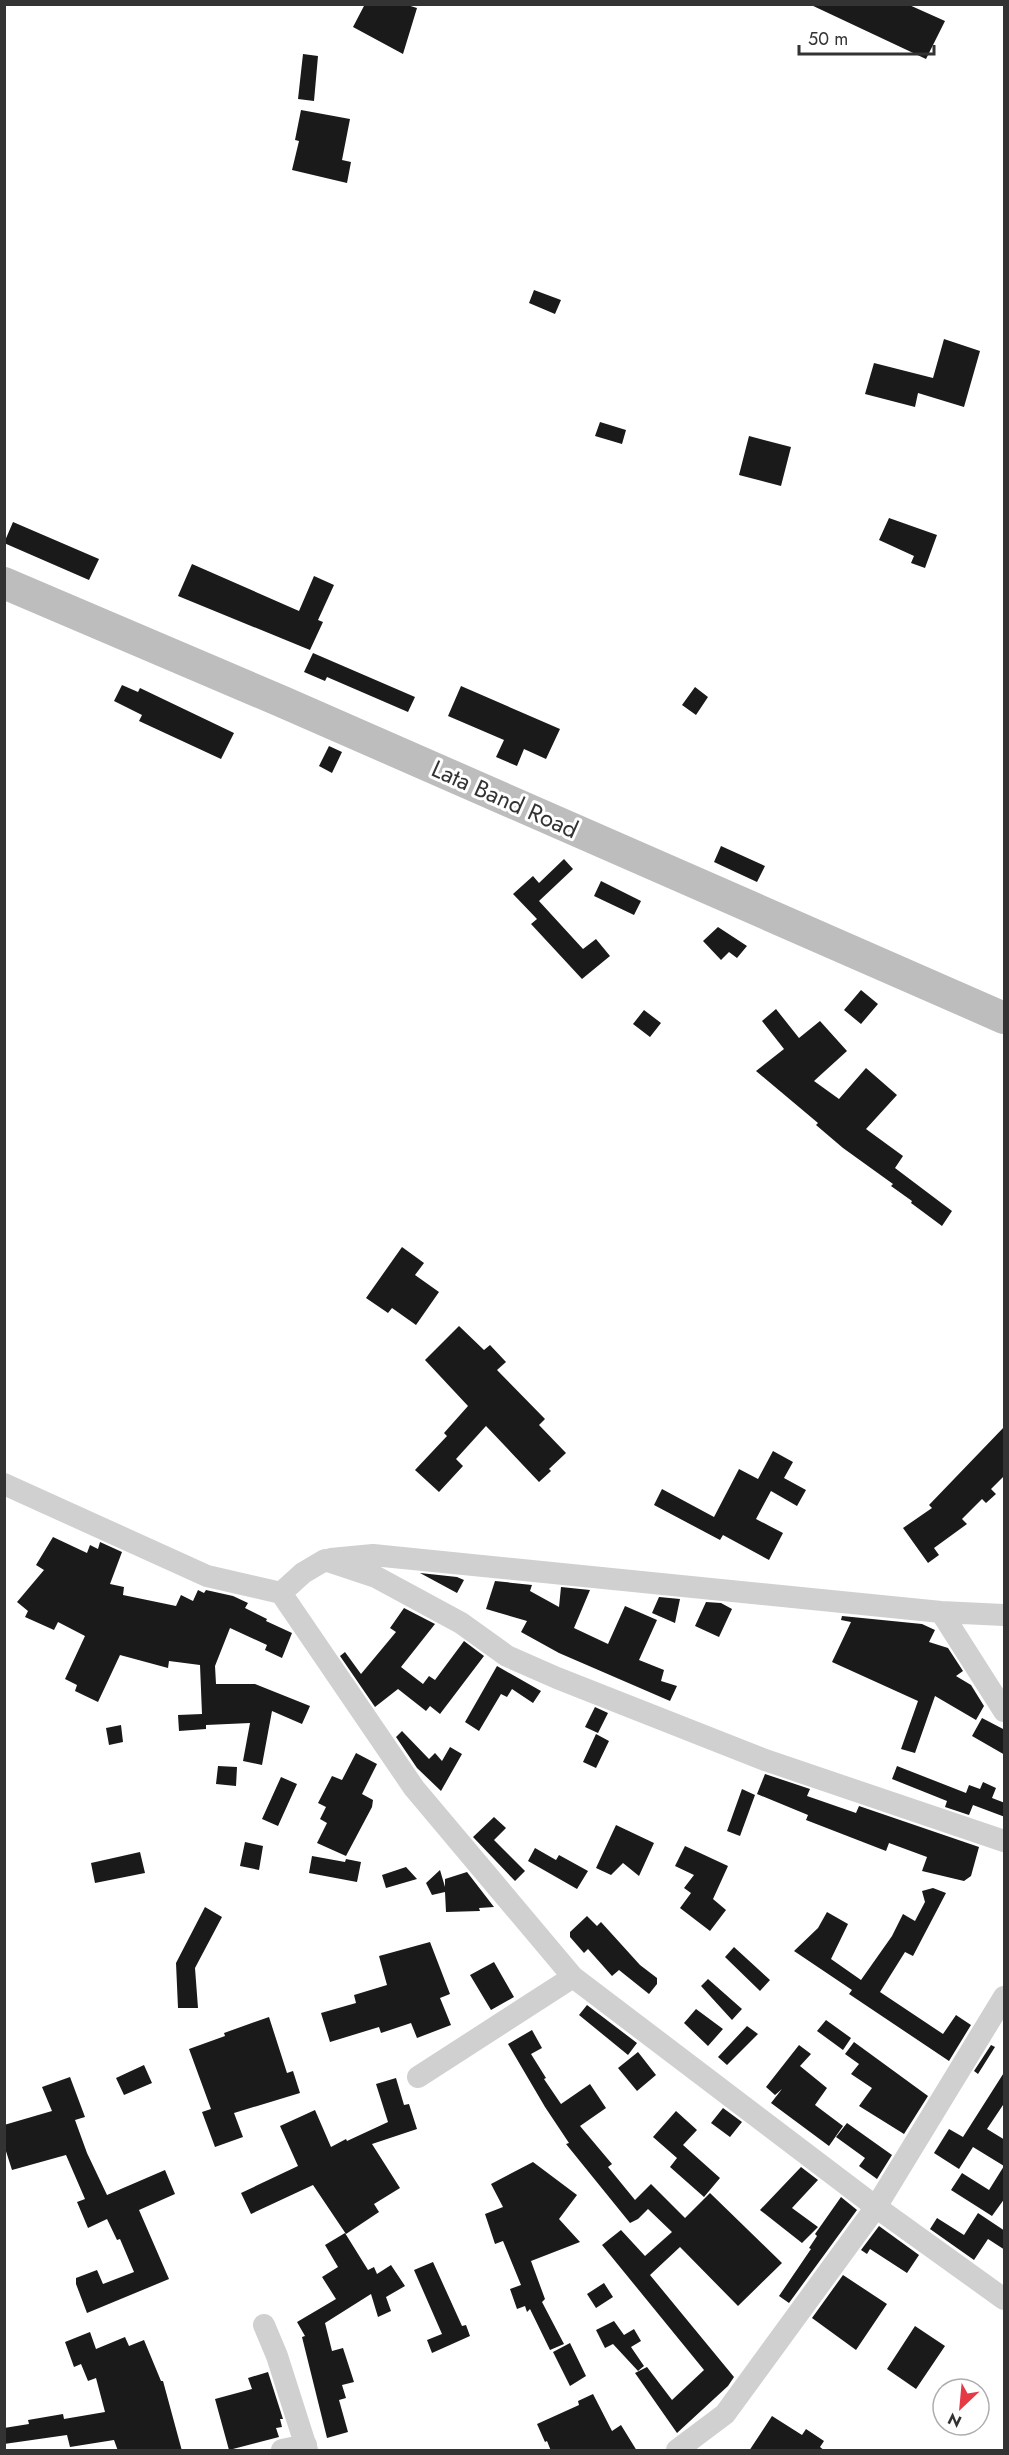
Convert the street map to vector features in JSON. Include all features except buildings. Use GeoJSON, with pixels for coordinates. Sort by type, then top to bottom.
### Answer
{"type":"FeatureCollection","features":[{"type":"Feature","properties":{"kind":"main road","name":"Lata Band Road"},"geometry":{"type":"LineString","coordinates":[[4,583],[272,697],[1005,1018]]}},
{"type":"Feature","properties":{"kind":"street"},"geometry":{"type":"LineString","coordinates":[[4,1484],[207,1576],[280,1593],[414,1788],[573,1977],[876,2207],[1005,2299]]}},
{"type":"Feature","properties":{"kind":"street"},"geometry":{"type":"LineString","coordinates":[[280,1593],[303,1573],[325,1560],[373,1554],[941,1612],[1005,1615]]}},
{"type":"Feature","properties":{"kind":"street"},"geometry":{"type":"LineString","coordinates":[[325,1560],[376,1577],[461,1623],[507,1656],[557,1678],[765,1760],[1005,1841]]}},
{"type":"Feature","properties":{"kind":"street"},"geometry":{"type":"LineString","coordinates":[[941,1612],[1005,1711]]}},
{"type":"Feature","properties":{"kind":"street"},"geometry":{"type":"LineString","coordinates":[[418,2077],[573,1977]]}},
{"type":"Feature","properties":{"kind":"street"},"geometry":{"type":"LineString","coordinates":[[677,2451],[725,2414],[876,2207],[1005,1997]]}},
{"type":"Feature","properties":{"kind":"street"},"geometry":{"type":"LineString","coordinates":[[264,2325],[278,2356],[307,2448],[282,2451]]}}]}
